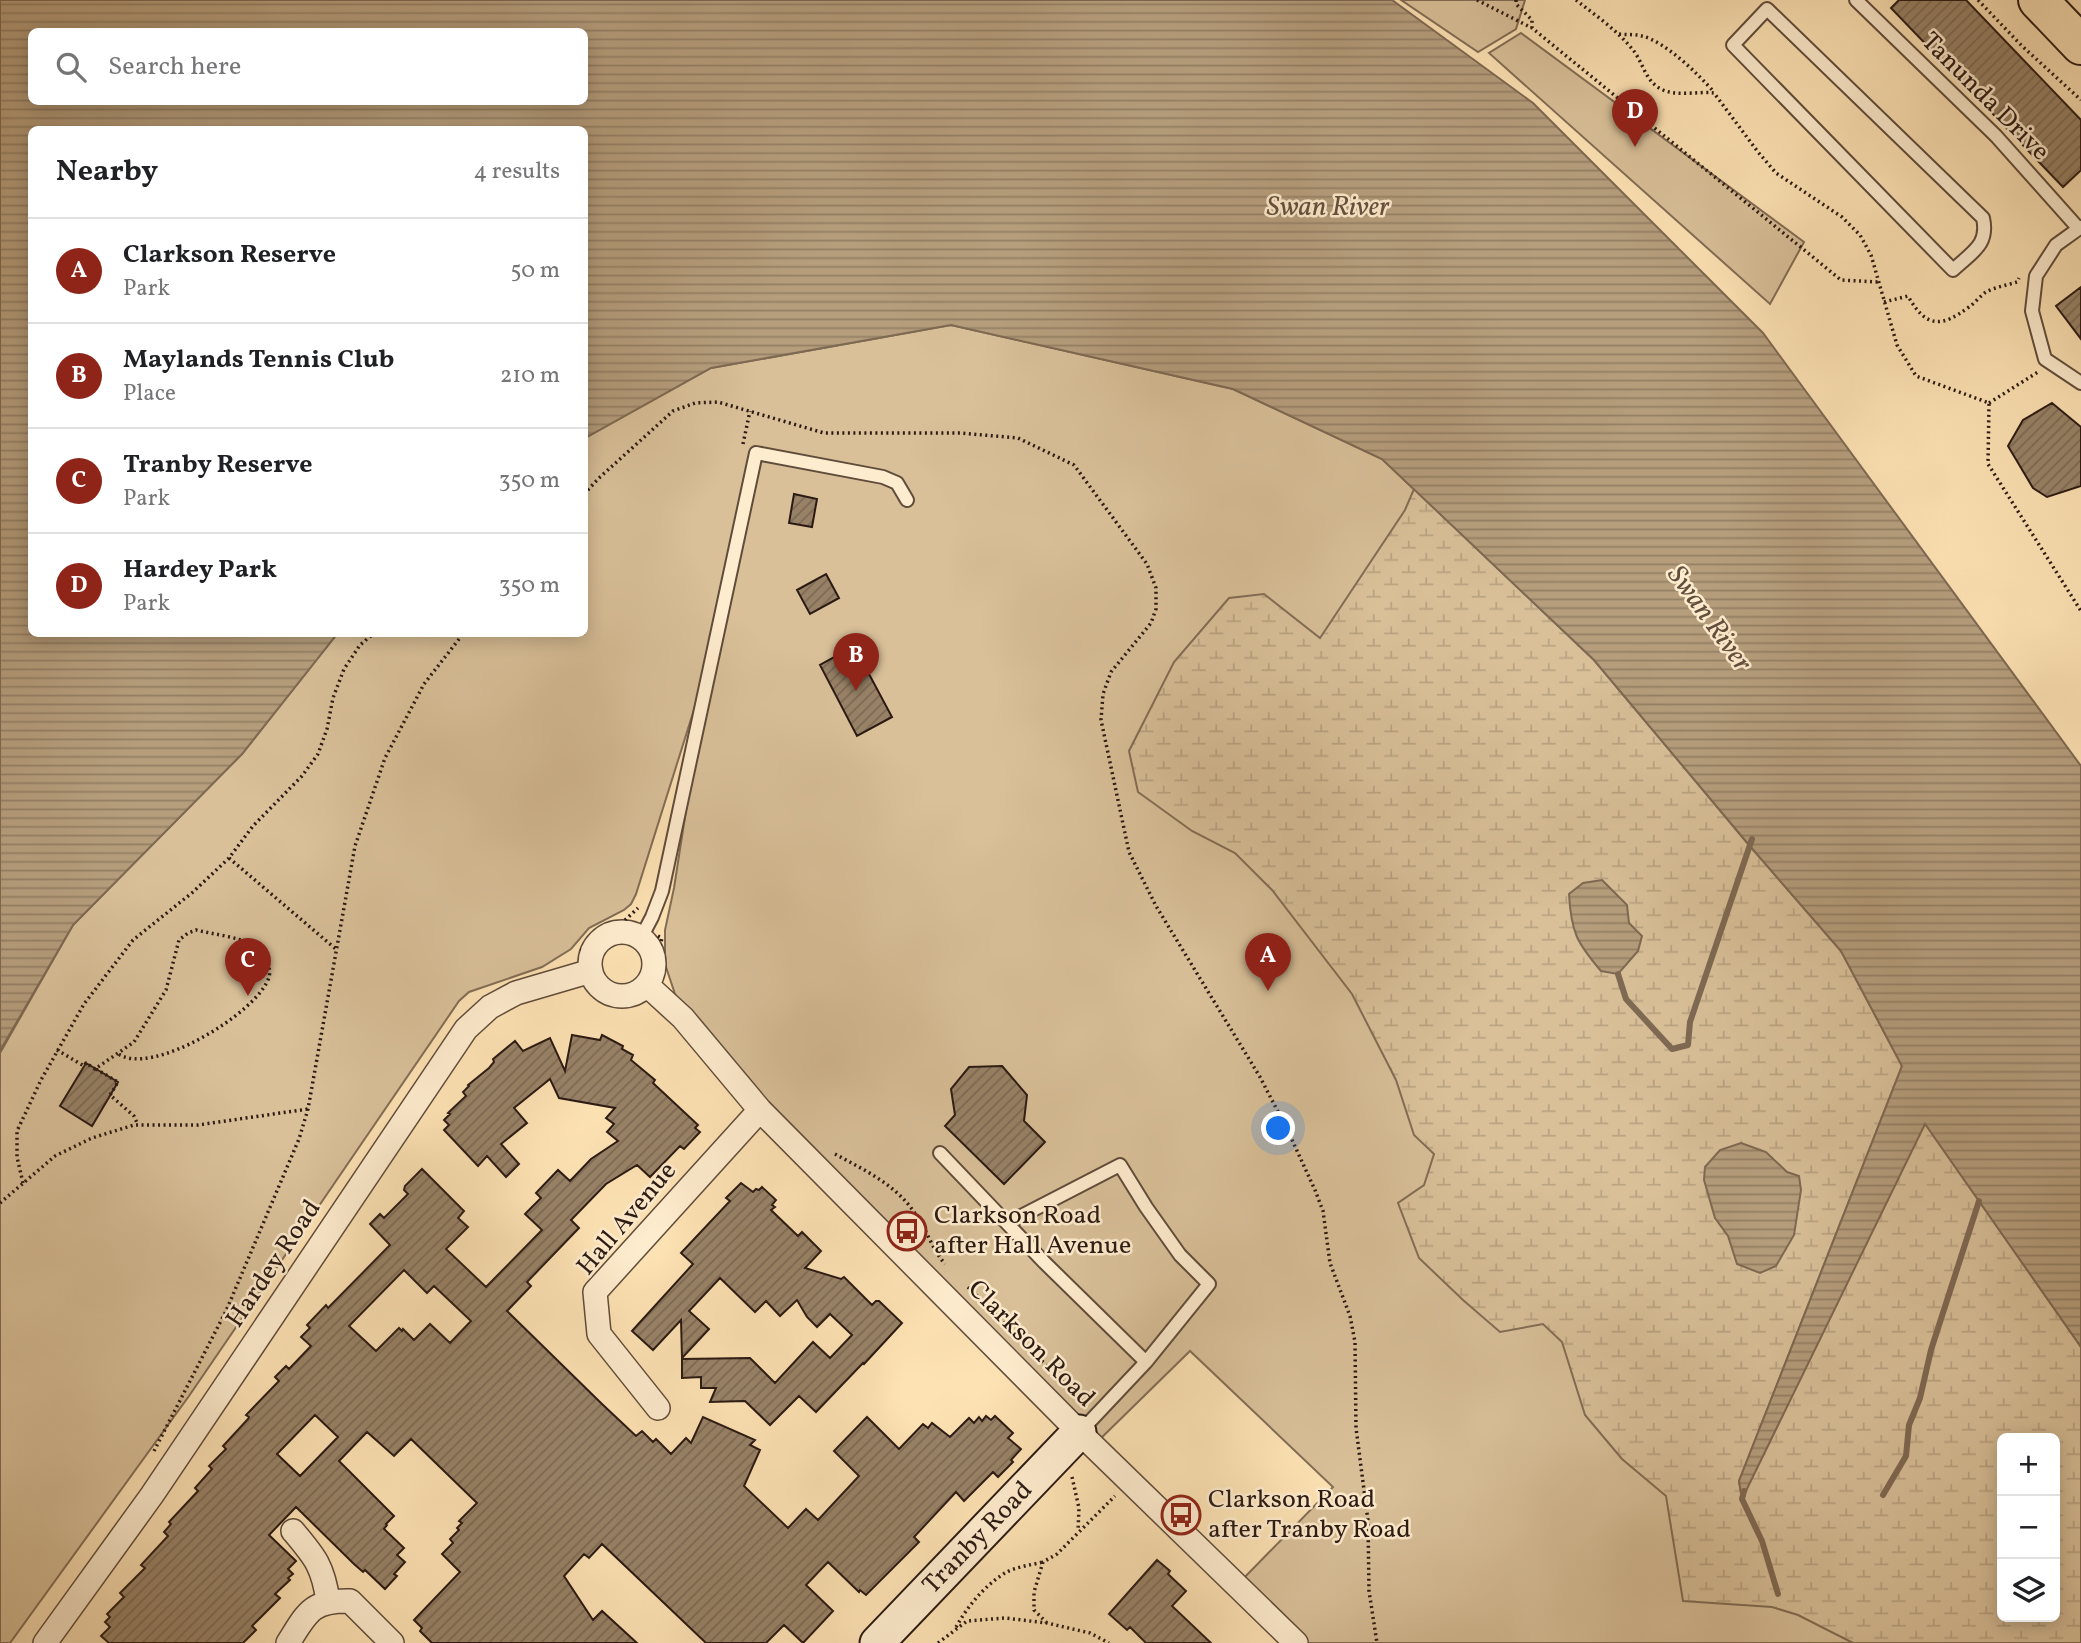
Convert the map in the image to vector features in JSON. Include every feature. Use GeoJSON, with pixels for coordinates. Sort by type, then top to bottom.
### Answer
{"type":"FeatureCollection","features":[{"type":"Feature","properties":{"kind":"highway"},"geometry":{"type":"LineString","coordinates":[[2038,0],[2081,45]]}},
{"type":"Feature","properties":{"kind":"street"},"geometry":{"type":"LineString","coordinates":[[616,933],[643,933],[653,955],[655,965],[652,976],[658,981],[638,993],[615,996],[604,991],[595,982],[591,971],[591,958],[596,946],[605,937],[616,933]]}},
{"type":"Feature","properties":{"kind":"street","name":"Hardey Road"},"geometry":{"type":"LineString","coordinates":[[51,1641],[466,1029],[491,1007],[516,993],[591,971]]}},
{"type":"Feature","properties":{"kind":"street","name":"Clarkson Road"},"geometry":{"type":"LineString","coordinates":[[658,981],[683,1018],[760,1110],[1087,1424],[1130,1482],[1296,1643]]}},
{"type":"Feature","properties":{"kind":"street","name":"Hall Avenue"},"geometry":{"type":"LineString","coordinates":[[659,1408],[599,1334],[595,1292],[760,1110]]}},
{"type":"Feature","properties":{"kind":"street","name":"Tranby Road"},"geometry":{"type":"LineString","coordinates":[[877,1643],[1087,1424]]}},
{"type":"Feature","properties":{"kind":"street"},"geometry":{"type":"LineString","coordinates":[[293,1531],[313,1554],[325,1577],[328,1601]]}},
{"type":"Feature","properties":{"kind":"street"},"geometry":{"type":"LineString","coordinates":[[288,1643],[307,1613],[328,1601],[350,1601],[392,1643]]}},
{"type":"Feature","properties":{"kind":"lane","name":"Tanunda Drive"},"geometry":{"type":"LineString","coordinates":[[1856,0],[1996,136],[2080,228],[2056,245],[2036,276],[2032,311],[2045,359]]}},
{"type":"Feature","properties":{"kind":"lane"},"geometry":{"type":"LineString","coordinates":[[1772,4],[1983,218],[1986,230],[1983,240],[1953,270],[1733,45],[1772,4]]}},
{"type":"Feature","properties":{"kind":"lane"},"geometry":{"type":"LineString","coordinates":[[2045,359],[2081,383]]}},
{"type":"Feature","properties":{"kind":"lane"},"geometry":{"type":"LineString","coordinates":[[643,933],[662,891],[756,453],[883,477],[897,483],[907,500]]}},
{"type":"Feature","properties":{"kind":"lane"},"geometry":{"type":"LineString","coordinates":[[940,1153],[1044,1262],[1146,1362]]}},
{"type":"Feature","properties":{"kind":"lane"},"geometry":{"type":"LineString","coordinates":[[1008,1223],[1120,1165],[1180,1255],[1209,1284],[1146,1362],[1087,1424]]}},
{"type":"Feature","properties":{"kind":"path"},"geometry":{"type":"LineString","coordinates":[[1477,0],[1532,28],[1841,281],[1878,282]]}},
{"type":"Feature","properties":{"kind":"path"},"geometry":{"type":"LineString","coordinates":[[1516,0],[1516,4],[1532,20],[1532,28]]}},
{"type":"Feature","properties":{"kind":"path"},"geometry":{"type":"LineString","coordinates":[[1576,0],[1634,51],[1648,78],[1661,89],[1685,93],[1714,93]]}},
{"type":"Feature","properties":{"kind":"path"},"geometry":{"type":"LineString","coordinates":[[1978,0],[2022,46],[2081,100]]}},
{"type":"Feature","properties":{"kind":"path"},"geometry":{"type":"LineString","coordinates":[[1617,34],[1644,36],[1697,73],[1776,173],[1842,217],[1860,235],[1871,255],[1897,345],[1916,376],[1989,403]]}},
{"type":"Feature","properties":{"kind":"path"},"geometry":{"type":"LineString","coordinates":[[1884,302],[1908,296],[1917,313],[1931,321],[1948,322],[1986,292],[2017,282],[2022,274]]}},
{"type":"Feature","properties":{"kind":"path"},"geometry":{"type":"LineString","coordinates":[[1989,403],[2038,372],[2045,359]]}},
{"type":"Feature","properties":{"kind":"path"},"geometry":{"type":"LineString","coordinates":[[588,490],[673,411],[695,403],[718,402],[824,433],[960,433],[1018,438],[1074,465],[1147,564],[1156,588],[1156,609],[1151,623],[1111,672],[1102,694],[1101,720],[1126,839],[1129,852],[1156,906],[1260,1077],[1288,1131],[1322,1211],[1330,1263],[1350,1316],[1355,1342],[1356,1428],[1368,1521],[1369,1591],[1377,1643]]}},
{"type":"Feature","properties":{"kind":"path"},"geometry":{"type":"LineString","coordinates":[[1989,403],[1988,464],[2081,611]]}},
{"type":"Feature","properties":{"kind":"path"},"geometry":{"type":"LineString","coordinates":[[23,1182],[17,1131],[41,1080],[84,1004],[134,940],[193,892],[229,858],[253,826],[302,776],[318,754],[344,669],[360,645],[369,637]]}},
{"type":"Feature","properties":{"kind":"path"},"geometry":{"type":"LineString","coordinates":[[152,1455],[226,1311],[299,1139],[307,1109],[355,846],[385,758],[424,684],[461,637]]}},
{"type":"Feature","properties":{"kind":"path"},"geometry":{"type":"LineString","coordinates":[[229,858],[337,950]]}},
{"type":"Feature","properties":{"kind":"path"},"geometry":{"type":"LineString","coordinates":[[629,917],[643,933],[662,938],[658,981]]}},
{"type":"Feature","properties":{"kind":"path"},"geometry":{"type":"LineString","coordinates":[[95,1069],[117,1053],[134,1042],[166,990],[179,940],[188,933],[196,930],[243,941],[259,949],[269,968],[269,978],[259,993],[240,1011],[181,1050],[134,1060],[117,1053]]}},
{"type":"Feature","properties":{"kind":"path"},"geometry":{"type":"LineString","coordinates":[[57,1050],[118,1082],[110,1095],[134,1116],[138,1125]]}},
{"type":"Feature","properties":{"kind":"path"},"geometry":{"type":"LineString","coordinates":[[0,1203],[55,1156],[92,1138],[138,1125],[198,1125],[307,1109]]}},
{"type":"Feature","properties":{"kind":"path"},"geometry":{"type":"LineString","coordinates":[[827,1150],[884,1181],[903,1198],[942,1261],[951,1270]]}},
{"type":"Feature","properties":{"kind":"path"},"geometry":{"type":"LineString","coordinates":[[961,1280],[1087,1424]]}},
{"type":"Feature","properties":{"kind":"path"},"geometry":{"type":"LineString","coordinates":[[1054,1458],[1072,1477],[1079,1508],[1077,1533]]}},
{"type":"Feature","properties":{"kind":"path"},"geometry":{"type":"LineString","coordinates":[[953,1631],[963,1614],[985,1588],[1007,1572],[1043,1562],[1057,1554],[1130,1482]]}},
{"type":"Feature","properties":{"kind":"path"},"geometry":{"type":"LineString","coordinates":[[1043,1562],[1034,1592],[1034,1610],[1047,1623]]}},
{"type":"Feature","properties":{"kind":"path"},"geometry":{"type":"LineString","coordinates":[[938,1643],[967,1621],[1005,1618],[1047,1623],[1090,1633],[1109,1643]]}},
{"type":"Feature","properties":{"kind":"green space"},"geometry":{"type":"Polygon","coordinates":[[[1401,0],[1525,0],[1516,29],[1478,52],[1401,0]]]}},
{"type":"Feature","properties":{"kind":"green space"},"geometry":{"type":"Polygon","coordinates":[[[1521,33],[1804,242],[1770,304],[1489,53],[1521,33]]]}},
{"type":"Feature","properties":{"kind":"green space"},"geometry":{"type":"Polygon","coordinates":[[[951,325],[1233,389],[1382,459],[1594,660],[1902,1066],[1739,1481],[1925,1123],[2081,1347],[2081,1643],[1302,1643],[1237,1585],[1333,1487],[1190,1351],[1093,1446],[683,1018],[665,964],[665,930],[709,662],[631,904],[589,928],[571,949],[542,967],[469,992],[459,1001],[189,1396],[10,1643],[0,1643],[0,1053],[73,925],[242,754],[335,637],[588,637],[588,436],[711,368],[951,325]]]}},
{"type":"Feature","properties":{"kind":"green space"},"geometry":{"type":"Polygon","coordinates":[[[1414,489],[1594,660],[1841,951],[1902,1066],[1739,1481],[1742,1498],[1925,1123],[2081,1347],[2081,1643],[1853,1643],[1798,1615],[1772,1607],[1683,1601],[1666,1496],[1622,1459],[1585,1415],[1562,1342],[1543,1324],[1500,1332],[1419,1258],[1398,1203],[1424,1185],[1434,1154],[1414,1135],[1396,1080],[1352,994],[1272,890],[1235,853],[1192,831],[1138,792],[1129,751],[1174,662],[1229,598],[1264,594],[1320,638],[1405,510],[1414,489]]]}},
{"type":"Feature","properties":{"kind":"water","name":"Swan River"},"geometry":{"type":"Polygon","coordinates":[[[0,0],[1392,0],[1533,103],[1763,333],[2081,766],[2081,1347],[1925,1124],[1742,1499],[1739,1481],[1902,1066],[1841,951],[1594,660],[1382,459],[1233,389],[951,325],[711,368],[588,436],[588,126],[28,126],[28,637],[335,637],[242,754],[73,925],[0,1051],[0,0]]]}},
{"type":"Feature","properties":{"kind":"water"},"geometry":{"type":"Polygon","coordinates":[[[1602,880],[1627,905],[1629,923],[1642,936],[1638,951],[1618,974],[1601,971],[1581,944],[1571,918],[1569,894],[1583,883],[1602,880]]]}},
{"type":"Feature","properties":{"kind":"water"},"geometry":{"type":"Polygon","coordinates":[[[1741,1143],[1766,1152],[1787,1172],[1799,1176],[1801,1190],[1794,1235],[1776,1266],[1760,1273],[1737,1264],[1728,1236],[1715,1218],[1704,1180],[1705,1167],[1720,1150],[1741,1143]]]}},
{"type":"Feature","properties":{"kind":"building"},"geometry":{"type":"Polygon","coordinates":[[[1899,0],[1966,0],[2081,120],[2081,170],[2063,187],[1891,8],[1899,0]]]}},
{"type":"Feature","properties":{"kind":"building"},"geometry":{"type":"Polygon","coordinates":[[[2081,287],[2081,339],[2056,306],[2081,287]]]}},
{"type":"Feature","properties":{"kind":"building"},"geometry":{"type":"Polygon","coordinates":[[[2052,403],[2081,427],[2081,486],[2047,497],[2033,488],[2008,446],[2023,420],[2052,403]]]}},
{"type":"Feature","properties":{"kind":"building"},"geometry":{"type":"Polygon","coordinates":[[[794,494],[817,499],[812,527],[789,523],[794,494]]]}},
{"type":"Feature","properties":{"kind":"building"},"geometry":{"type":"Polygon","coordinates":[[[826,574],[839,598],[810,614],[797,590],[826,574]]]}},
{"type":"Feature","properties":{"kind":"building"},"geometry":{"type":"Polygon","coordinates":[[[854,646],[892,717],[857,736],[820,665],[854,646]]]}},
{"type":"Feature","properties":{"kind":"building"},"geometry":{"type":"Polygon","coordinates":[[[572,1035],[600,1040],[602,1035],[623,1046],[622,1049],[633,1055],[631,1060],[655,1080],[653,1083],[698,1125],[695,1128],[700,1132],[684,1149],[680,1146],[650,1177],[637,1165],[606,1184],[571,1220],[579,1228],[527,1282],[531,1286],[507,1311],[636,1436],[642,1431],[653,1442],[656,1439],[671,1454],[686,1438],[691,1443],[703,1417],[755,1440],[750,1445],[760,1450],[744,1486],[788,1528],[806,1509],[818,1520],[859,1476],[834,1451],[867,1417],[899,1449],[923,1424],[928,1428],[932,1423],[950,1437],[969,1418],[974,1423],[979,1417],[982,1421],[986,1416],[991,1420],[995,1416],[1013,1433],[1008,1438],[1021,1449],[1011,1460],[1013,1462],[998,1477],[993,1472],[964,1501],[956,1492],[914,1537],[919,1542],[866,1595],[860,1590],[859,1592],[828,1562],[806,1585],[833,1611],[803,1643],[784,1625],[766,1643],[706,1643],[602,1544],[589,1558],[584,1554],[564,1576],[593,1620],[602,1611],[637,1643],[432,1643],[414,1620],[460,1572],[442,1554],[453,1543],[450,1539],[459,1530],[457,1528],[462,1523],[459,1521],[477,1503],[411,1439],[394,1456],[367,1432],[339,1461],[394,1516],[384,1529],[404,1548],[397,1555],[405,1562],[385,1589],[365,1570],[363,1572],[354,1564],[296,1507],[269,1535],[296,1561],[288,1569],[293,1574],[275,1594],[280,1598],[252,1626],[256,1630],[243,1643],[109,1643],[101,1636],[110,1627],[105,1622],[110,1617],[107,1614],[124,1597],[120,1593],[145,1568],[141,1565],[168,1536],[164,1532],[171,1524],[169,1522],[198,1491],[195,1488],[212,1469],[209,1466],[226,1449],[223,1446],[248,1419],[246,1415],[279,1381],[275,1377],[286,1366],[289,1369],[311,1346],[301,1337],[310,1328],[307,1325],[326,1305],[328,1308],[390,1245],[370,1224],[380,1214],[384,1218],[408,1194],[404,1190],[405,1186],[422,1169],[464,1211],[458,1218],[468,1227],[446,1249],[486,1287],[542,1230],[525,1214],[541,1198],[536,1193],[558,1170],[570,1181],[591,1159],[618,1141],[607,1132],[614,1124],[606,1118],[615,1108],[559,1098],[550,1079],[514,1108],[527,1123],[501,1144],[519,1164],[506,1177],[487,1156],[478,1166],[444,1130],[449,1125],[444,1120],[466,1096],[463,1092],[468,1085],[515,1041],[523,1051],[550,1038],[565,1071],[572,1035]],[[404,1270],[349,1326],[376,1351],[399,1328],[414,1340],[430,1324],[450,1343],[471,1321],[434,1286],[427,1293],[404,1270]],[[315,1415],[277,1454],[300,1476],[338,1437],[315,1415]]]}},
{"type":"Feature","properties":{"kind":"building"},"geometry":{"type":"Polygon","coordinates":[[[86,1063],[118,1082],[92,1126],[60,1106],[86,1063]]]}},
{"type":"Feature","properties":{"kind":"building"},"geometry":{"type":"Polygon","coordinates":[[[1002,1066],[1027,1095],[1024,1121],[1045,1142],[1004,1184],[945,1126],[955,1115],[951,1089],[969,1067],[1002,1066]]]}},
{"type":"Feature","properties":{"kind":"building"},"geometry":{"type":"Polygon","coordinates":[[[741,1183],[753,1192],[762,1187],[776,1200],[772,1205],[775,1207],[771,1210],[798,1236],[802,1232],[821,1251],[805,1268],[841,1279],[844,1277],[872,1305],[879,1301],[902,1323],[816,1412],[799,1396],[770,1425],[745,1401],[710,1402],[716,1388],[701,1388],[701,1377],[682,1378],[682,1359],[750,1358],[775,1383],[813,1342],[830,1358],[852,1335],[830,1314],[817,1327],[797,1300],[780,1316],[766,1301],[755,1312],[720,1278],[689,1311],[709,1329],[682,1358],[681,1320],[653,1350],[632,1331],[693,1264],[681,1253],[730,1201],[726,1198],[741,1183]]]}},
{"type":"Feature","properties":{"kind":"building"},"geometry":{"type":"Polygon","coordinates":[[[1157,1560],[1186,1591],[1172,1606],[1211,1643],[1146,1643],[1130,1627],[1127,1630],[1109,1614],[1157,1560]]]}},
{"type":"Feature","properties":{"kind":"waterway"},"geometry":{"type":"LineString","coordinates":[[1618,974],[1626,999],[1672,1049],[1688,1045],[1690,1022],[1752,839]]}},
{"type":"Feature","properties":{"kind":"waterway"},"geometry":{"type":"LineString","coordinates":[[1883,1495],[1906,1456],[1909,1425],[1920,1398],[1931,1350],[1979,1201]]}},
{"type":"Feature","properties":{"kind":"waterway"},"geometry":{"type":"LineString","coordinates":[[1744,1491],[1742,1499],[1762,1541],[1778,1594]]}},
{"type":"Feature","properties":{"kind":"place","name":"Hardey Park"},"geometry":{"type":"Point","coordinates":[1635,147]}},
{"type":"Feature","properties":{"kind":"place","name":"Maylands Tennis Club"},"geometry":{"type":"Point","coordinates":[856,691]}},
{"type":"Feature","properties":{"kind":"place","name":"Clarkson Reserve"},"geometry":{"type":"Point","coordinates":[1268,991]}},
{"type":"Feature","properties":{"kind":"place","name":"Tranby Reserve"},"geometry":{"type":"Point","coordinates":[248,996]}},
{"type":"Feature","properties":{"kind":"place","name":"Clarkson Road after Hall Avenue"},"geometry":{"type":"Point","coordinates":[907,1231]}},
{"type":"Feature","properties":{"kind":"place","name":"Clarkson Road after Tranby Road"},"geometry":{"type":"Point","coordinates":[1181,1515]}}]}
